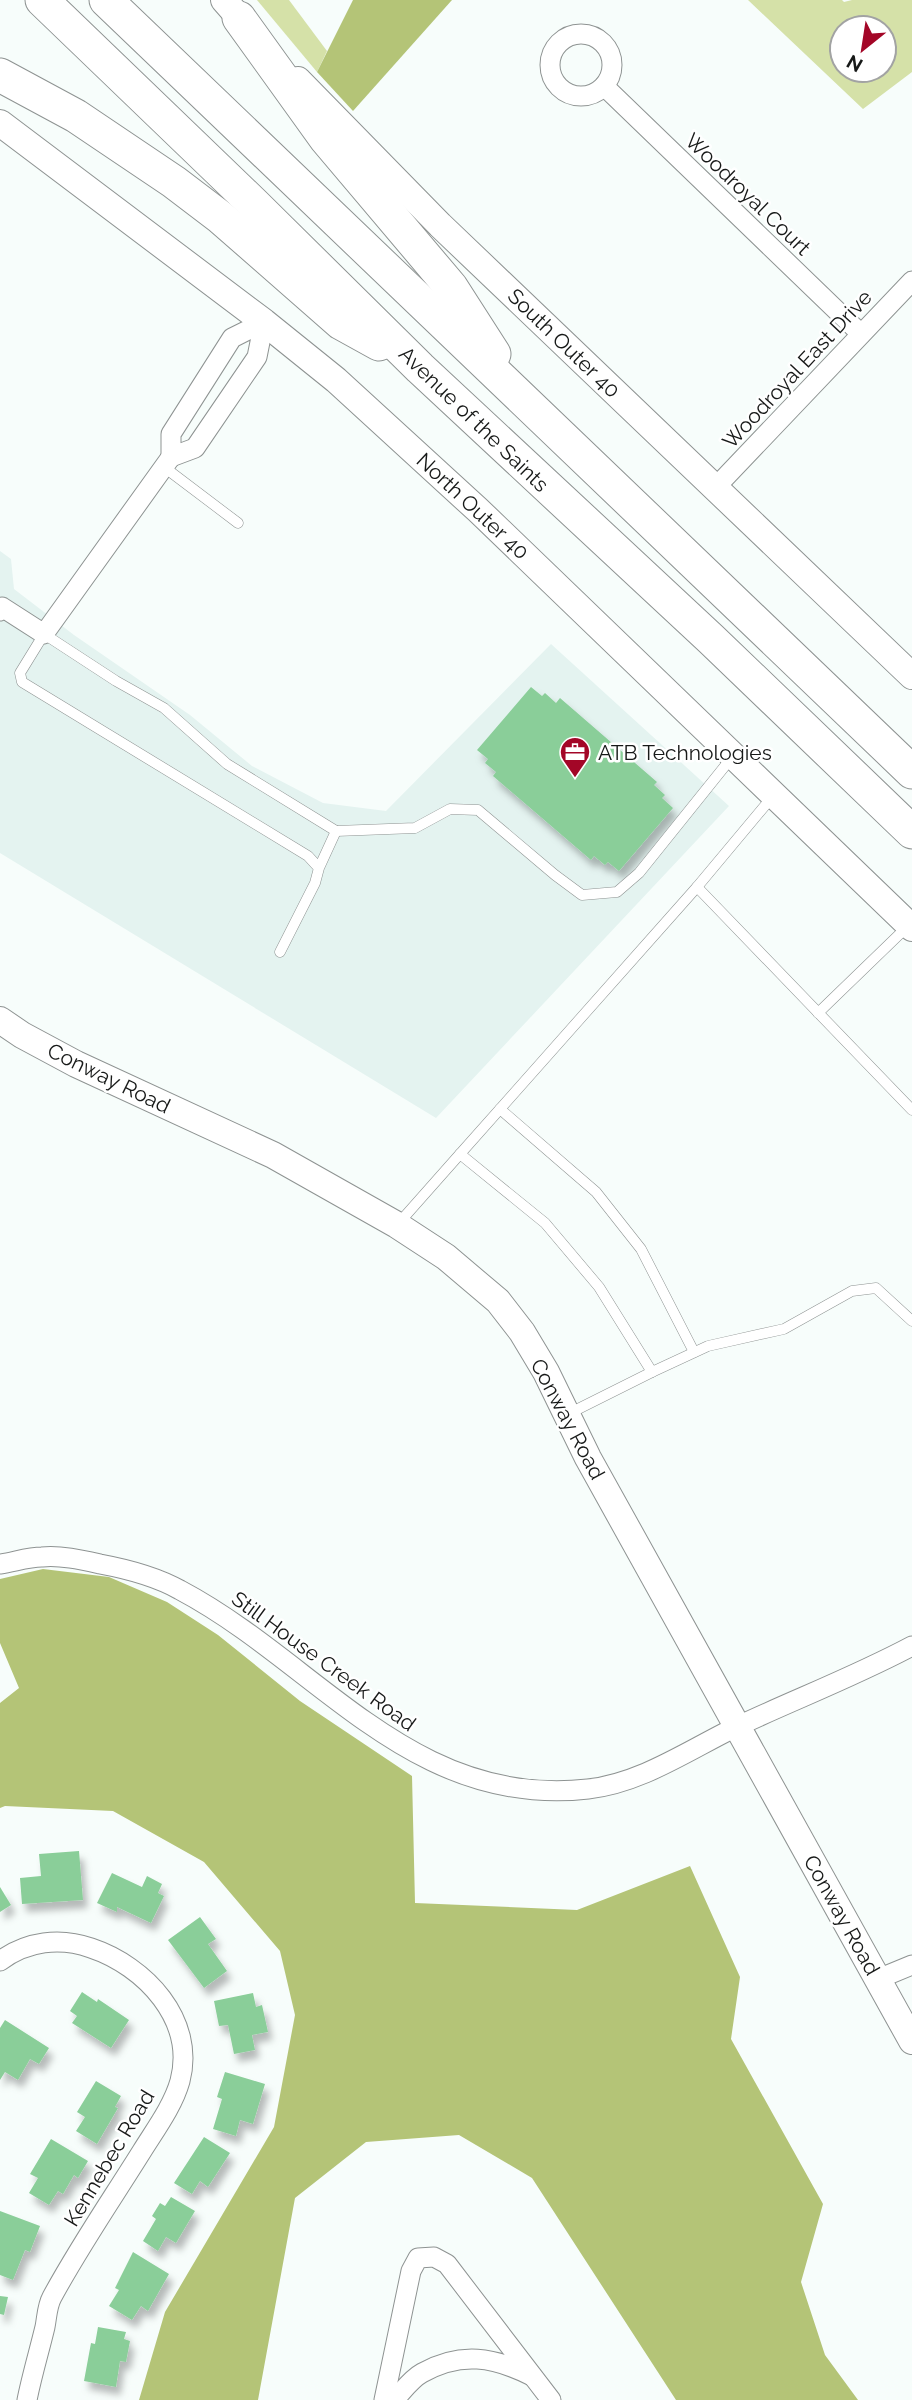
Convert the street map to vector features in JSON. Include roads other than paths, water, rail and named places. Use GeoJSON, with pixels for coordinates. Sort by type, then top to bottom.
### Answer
{"type":"FeatureCollection","features":[{"type":"Feature","properties":{"kind":"highway","name":"Avenue of the Saints"},"geometry":{"type":"LineString","coordinates":[[42,0],[420,368],[912,832]]}},
{"type":"Feature","properties":{"kind":"highway"},"geometry":{"type":"LineString","coordinates":[[106,0],[912,772]]}},
{"type":"Feature","properties":{"kind":"highway"},"geometry":{"type":"LineString","coordinates":[[232,9],[326,139],[451,287],[526,403]]}},
{"type":"Feature","properties":{"kind":"highway"},"geometry":{"type":"LineString","coordinates":[[0,75],[76,116],[174,182],[220,217],[341,323],[420,368]]}},
{"type":"Feature","properties":{"kind":"street","name":"South Outer 40"},"geometry":{"type":"LineString","coordinates":[[232,9],[430,215],[912,676]]}},
{"type":"Feature","properties":{"kind":"street","name":"Woodroyal Court"},"geometry":{"type":"LineString","coordinates":[[604,86],[860,334]]}},
{"type":"Feature","properties":{"kind":"street","name":"North Outer 40"},"geometry":{"type":"LineString","coordinates":[[0,123],[264,322],[336,380],[469,502],[911,926]]}},
{"type":"Feature","properties":{"kind":"street","name":"Woodroyal East Drive"},"geometry":{"type":"LineString","coordinates":[[715,488],[912,281]]}},
{"type":"Feature","properties":{"kind":"street"},"geometry":{"type":"LineString","coordinates":[[168,462],[171,433],[232,338],[264,322]]}},
{"type":"Feature","properties":{"kind":"street"},"geometry":{"type":"LineString","coordinates":[[1,607],[44,634],[168,462],[195,448],[257,357],[264,322]]}},
{"type":"Feature","properties":{"kind":"street","name":"Conway Road"},"geometry":{"type":"LineString","coordinates":[[0,1020],[76,1064],[273,1155],[397,1225],[446,1257],[498,1301],[522,1332],[568,1414],[588,1458],[912,2041]]}},
{"type":"Feature","properties":{"kind":"street","name":"Still House Creek Road"},"geometry":{"type":"LineString","coordinates":[[0,1564],[43,1556],[86,1561],[134,1571],[177,1588],[214,1609],[382,1734],[420,1756],[459,1774],[540,1791],[590,1789],[620,1782],[666,1764],[737,1727],[833,1685],[912,1646]]}},
{"type":"Feature","properties":{"kind":"street","name":"Kennebec Road"},"geometry":{"type":"LineString","coordinates":[[0,1961],[29,1946],[45,1942],[69,1941],[94,1949],[137,1973],[159,1994],[173,2013],[182,2043],[180,2080],[163,2118],[50,2300],[27,2400]]}},
{"type":"Feature","properties":{"kind":"street"},"geometry":{"type":"LineString","coordinates":[[878,1979],[912,1965]]}},
{"type":"Feature","properties":{"kind":"street"},"geometry":{"type":"LineString","coordinates":[[384,2400],[411,2272],[418,2258],[435,2257],[447,2264],[551,2400]]}},
{"type":"Feature","properties":{"kind":"street"},"geometry":{"type":"LineString","coordinates":[[394,2400],[420,2374],[445,2364],[472,2358],[505,2362],[536,2378]]}},
{"type":"Feature","properties":{"kind":"lane"},"geometry":{"type":"LineString","coordinates":[[168,462],[238,523]]}},
{"type":"Feature","properties":{"kind":"lane"},"geometry":{"type":"LineString","coordinates":[[319,868],[308,856],[22,682],[20,673],[44,634],[116,681],[164,708],[227,764],[336,831],[415,828],[450,809],[478,810],[582,895],[617,892],[639,873],[733,755]]}},
{"type":"Feature","properties":{"kind":"lane"},"geometry":{"type":"LineString","coordinates":[[397,1225],[697,887],[774,794]]}},
{"type":"Feature","properties":{"kind":"lane"},"geometry":{"type":"LineString","coordinates":[[280,952],[315,883],[336,831]]}},
{"type":"Feature","properties":{"kind":"lane"},"geometry":{"type":"LineString","coordinates":[[697,887],[912,1110]]}},
{"type":"Feature","properties":{"kind":"lane"},"geometry":{"type":"LineString","coordinates":[[818,1013],[911,926]]}},
{"type":"Feature","properties":{"kind":"lane"},"geometry":{"type":"LineString","coordinates":[[500,1109],[596,1192],[641,1249],[694,1352]]}},
{"type":"Feature","properties":{"kind":"lane"},"geometry":{"type":"LineString","coordinates":[[460,1153],[545,1223],[599,1287],[652,1372]]}},
{"type":"Feature","properties":{"kind":"lane"},"geometry":{"type":"LineString","coordinates":[[568,1414],[708,1346],[784,1329],[852,1291],[876,1288],[912,1321]]}},
{"type":"Feature","properties":{"kind":"place","name":"ATB Technologies"},"geometry":{"type":"Point","coordinates":[575,779]}}]}
